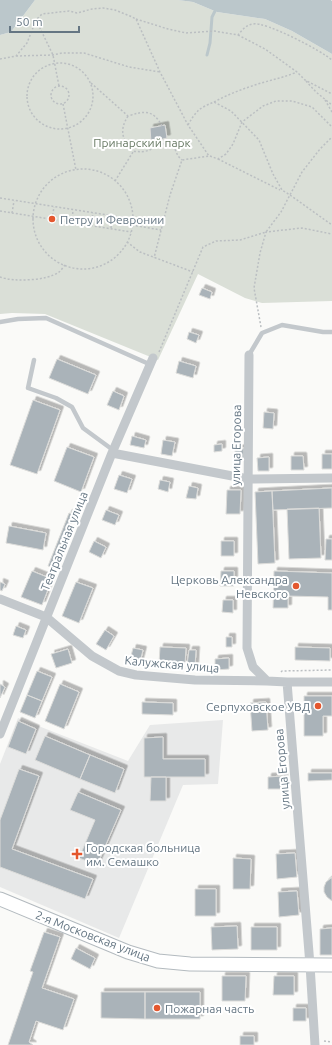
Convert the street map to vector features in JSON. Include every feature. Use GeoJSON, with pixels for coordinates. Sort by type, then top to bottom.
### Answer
{"type":"FeatureCollection","features":[{"type":"Feature","properties":{"kind":"street","name":"улица Егорова"},"geometry":{"type":"LineString","coordinates":[[249,355],[247,648],[253,666],[267,681]]}},
{"type":"Feature","properties":{"kind":"street","name":"Театральная улица"},"geometry":{"type":"LineString","coordinates":[[0,734],[46,617],[151,361]]}},
{"type":"Feature","properties":{"kind":"street"},"geometry":{"type":"LineString","coordinates":[[113,452],[248,479],[332,478]]}},
{"type":"Feature","properties":{"kind":"street","name":"Калужская улица"},"geometry":{"type":"LineString","coordinates":[[0,599],[46,617],[92,656],[119,671],[136,675],[195,680],[267,681]]}},
{"type":"Feature","properties":{"kind":"street"},"geometry":{"type":"LineString","coordinates":[[267,681],[332,682]]}},
{"type":"Feature","properties":{"kind":"street","name":"улица Егорова"},"geometry":{"type":"LineString","coordinates":[[284,682],[310,965],[315,1045]]}},
{"type":"Feature","properties":{"kind":"street","name":"2-я Московская улица"},"geometry":{"type":"LineString","coordinates":[[0,899],[128,952],[158,961],[190,964],[332,965]]}},
{"type":"Feature","properties":{"kind":"lane"},"geometry":{"type":"LineString","coordinates":[[0,322],[18,319],[46,318],[151,361]]}},
{"type":"Feature","properties":{"kind":"lane"},"geometry":{"type":"LineString","coordinates":[[249,355],[262,332],[282,325],[323,332],[332,332]]}},
{"type":"Feature","properties":{"kind":"lane"},"geometry":{"type":"LineString","coordinates":[[34,360],[28,388],[56,398],[72,407],[83,428],[113,452]]}},
{"type":"Feature","properties":{"kind":"path"},"geometry":{"type":"LineString","coordinates":[[16,56],[27,43],[36,20],[42,14],[69,11],[77,13],[103,8],[115,10],[136,19],[186,33],[214,31],[238,35],[265,49],[297,72],[316,92],[332,105]]}},
{"type":"Feature","properties":{"kind":"path"},"geometry":{"type":"LineString","coordinates":[[136,19],[160,72],[188,126],[209,156]]}},
{"type":"Feature","properties":{"kind":"path"},"geometry":{"type":"LineString","coordinates":[[36,20],[53,55],[58,86]]}},
{"type":"Feature","properties":{"kind":"path"},"geometry":{"type":"LineString","coordinates":[[238,35],[245,27],[253,24],[264,25],[314,48],[332,60]]}},
{"type":"Feature","properties":{"kind":"path"},"geometry":{"type":"LineString","coordinates":[[0,59],[16,56],[53,55],[62,53],[84,54],[129,67],[160,72]]}},
{"type":"Feature","properties":{"kind":"path"},"geometry":{"type":"LineString","coordinates":[[54,63],[65,63],[76,66],[85,73],[91,83],[94,94],[88,115],[80,123],[68,128],[60,129],[50,127],[40,122],[28,105],[27,94],[35,74],[54,63]]}},
{"type":"Feature","properties":{"kind":"path"},"geometry":{"type":"LineString","coordinates":[[188,126],[193,116],[201,107],[250,86],[281,79],[297,72]]}},
{"type":"Feature","properties":{"kind":"path"},"geometry":{"type":"LineString","coordinates":[[305,80],[332,94]]}},
{"type":"Feature","properties":{"kind":"path"},"geometry":{"type":"LineString","coordinates":[[91,83],[128,116]]}},
{"type":"Feature","properties":{"kind":"path"},"geometry":{"type":"LineString","coordinates":[[58,86],[65,87],[69,92],[69,98],[66,103],[63,104],[54,102],[52,97],[52,91],[58,86]]}},
{"type":"Feature","properties":{"kind":"path"},"geometry":{"type":"LineString","coordinates":[[323,98],[332,112]]}},
{"type":"Feature","properties":{"kind":"path"},"geometry":{"type":"LineString","coordinates":[[218,158],[226,154],[233,144],[242,122],[263,106],[276,101],[292,101],[312,108],[332,127]]}},
{"type":"Feature","properties":{"kind":"path"},"geometry":{"type":"LineString","coordinates":[[214,102],[231,111],[259,140],[273,174],[282,190]]}},
{"type":"Feature","properties":{"kind":"path"},"geometry":{"type":"LineString","coordinates":[[63,104],[76,170]]}},
{"type":"Feature","properties":{"kind":"path"},"geometry":{"type":"LineString","coordinates":[[160,140],[148,152],[133,151],[127,146],[122,133],[123,126],[128,116],[141,112],[150,112],[158,119],[162,126]]}},
{"type":"Feature","properties":{"kind":"path"},"geometry":{"type":"LineString","coordinates":[[262,332],[254,288],[260,253],[266,232],[281,212],[302,172],[320,149],[332,137]]}},
{"type":"Feature","properties":{"kind":"path"},"geometry":{"type":"LineString","coordinates":[[153,148],[171,140],[178,156],[182,160]]}},
{"type":"Feature","properties":{"kind":"path"},"geometry":{"type":"LineString","coordinates":[[115,181],[133,151]]}},
{"type":"Feature","properties":{"kind":"path"},"geometry":{"type":"LineString","coordinates":[[182,160],[209,156],[218,158],[282,190],[332,225]]}},
{"type":"Feature","properties":{"kind":"path"},"geometry":{"type":"LineString","coordinates":[[154,258],[176,174],[182,160]]}},
{"type":"Feature","properties":{"kind":"path"},"geometry":{"type":"LineString","coordinates":[[76,170],[90,170],[103,173],[115,181],[124,190],[130,203],[133,219],[131,232],[127,242],[118,254],[106,263],[91,268],[75,268],[65,265],[48,255],[38,242],[34,228],[33,216],[35,204],[42,190],[52,180],[63,173],[76,170]]}},
{"type":"Feature","properties":{"kind":"path"},"geometry":{"type":"LineString","coordinates":[[0,198],[133,219]]}},
{"type":"Feature","properties":{"kind":"path"},"geometry":{"type":"LineString","coordinates":[[12,213],[14,201]]}},
{"type":"Feature","properties":{"kind":"path"},"geometry":{"type":"LineString","coordinates":[[52,219],[54,207]]}},
{"type":"Feature","properties":{"kind":"path"},"geometry":{"type":"LineString","coordinates":[[72,222],[73,210]]}},
{"type":"Feature","properties":{"kind":"path"},"geometry":{"type":"LineString","coordinates":[[0,211],[131,232]]}},
{"type":"Feature","properties":{"kind":"path"},"geometry":{"type":"LineString","coordinates":[[91,225],[93,213]]}},
{"type":"Feature","properties":{"kind":"path"},"geometry":{"type":"LineString","coordinates":[[111,228],[114,216]]}},
{"type":"Feature","properties":{"kind":"path"},"geometry":{"type":"LineString","coordinates":[[132,225],[162,230]]}},
{"type":"Feature","properties":{"kind":"path"},"geometry":{"type":"LineString","coordinates":[[127,242],[140,252],[193,272],[203,247],[216,241],[240,240],[266,232],[302,228],[332,234]]}},
{"type":"Feature","properties":{"kind":"path"},"geometry":{"type":"LineString","coordinates":[[0,277],[11,280],[41,279],[58,273],[65,265]]}},
{"type":"Feature","properties":{"kind":"path"},"geometry":{"type":"LineString","coordinates":[[284,682],[282,671],[332,670]]}},
{"type":"Feature","properties":{"kind":"shaded area"},"geometry":{"type":"Polygon","coordinates":[[[0,0],[35,0],[11,32],[0,35],[0,0]]]}},
{"type":"Feature","properties":{"kind":"shaded area"},"geometry":{"type":"Polygon","coordinates":[[[178,0],[331,0],[332,54],[292,31],[265,19],[217,12],[193,2],[178,0]]]}},
{"type":"Feature","properties":{"kind":"shaded area","name":"Городская больница им. Семашко"},"geometry":{"type":"Polygon","coordinates":[[[18,718],[128,761],[150,725],[223,720],[218,784],[183,785],[119,938],[0,887],[0,764],[18,718]]]}},
{"type":"Feature","properties":{"kind":"green space","name":"Принарский парк"},"geometry":{"type":"Polygon","coordinates":[[[35,0],[178,0],[193,2],[217,12],[265,19],[292,31],[332,54],[332,301],[262,303],[245,298],[198,274],[158,360],[45,314],[0,314],[0,35],[11,32],[35,0]]]}},
{"type":"Feature","properties":{"kind":"building"},"geometry":{"type":"Polygon","coordinates":[[[165,125],[167,138],[151,142],[150,128],[165,125]]]}},
{"type":"Feature","properties":{"kind":"building"},"geometry":{"type":"Polygon","coordinates":[[[202,288],[212,292],[210,299],[199,295],[202,288]]]}},
{"type":"Feature","properties":{"kind":"building"},"geometry":{"type":"Polygon","coordinates":[[[189,332],[199,335],[196,343],[187,339],[189,332]]]}},
{"type":"Feature","properties":{"kind":"building"},"geometry":{"type":"Polygon","coordinates":[[[57,359],[96,375],[88,394],[49,378],[57,359]]]}},
{"type":"Feature","properties":{"kind":"building"},"geometry":{"type":"Polygon","coordinates":[[[179,361],[196,366],[193,378],[176,373],[179,361]]]}},
{"type":"Feature","properties":{"kind":"building"},"geometry":{"type":"Polygon","coordinates":[[[113,391],[124,396],[119,410],[107,405],[113,391]]]}},
{"type":"Feature","properties":{"kind":"building"},"geometry":{"type":"Polygon","coordinates":[[[33,400],[60,410],[37,474],[10,465],[33,400]]]}},
{"type":"Feature","properties":{"kind":"building"},"geometry":{"type":"Polygon","coordinates":[[[264,412],[274,413],[273,429],[263,428],[264,412]]]}},
{"type":"Feature","properties":{"kind":"building"},"geometry":{"type":"Polygon","coordinates":[[[132,436],[146,440],[144,448],[130,445],[132,436]]]}},
{"type":"Feature","properties":{"kind":"building"},"geometry":{"type":"Polygon","coordinates":[[[163,440],[175,442],[172,456],[161,454],[163,440]]]}},
{"type":"Feature","properties":{"kind":"building"},"geometry":{"type":"Polygon","coordinates":[[[222,444],[222,451],[214,452],[214,445],[222,444]]]}},
{"type":"Feature","properties":{"kind":"building"},"geometry":{"type":"Polygon","coordinates":[[[67,447],[94,457],[81,492],[54,481],[67,447]]]}},
{"type":"Feature","properties":{"kind":"building"},"geometry":{"type":"Polygon","coordinates":[[[244,448],[244,461],[235,461],[235,449],[244,448]]]}},
{"type":"Feature","properties":{"kind":"building"},"geometry":{"type":"Polygon","coordinates":[[[322,454],[332,454],[332,469],[322,469],[322,454]]]}},
{"type":"Feature","properties":{"kind":"building"},"geometry":{"type":"Polygon","coordinates":[[[291,456],[303,456],[304,470],[291,470],[291,456]]]}},
{"type":"Feature","properties":{"kind":"building"},"geometry":{"type":"Polygon","coordinates":[[[269,457],[269,471],[258,471],[257,458],[269,457]]]}},
{"type":"Feature","properties":{"kind":"building"},"geometry":{"type":"Polygon","coordinates":[[[119,475],[132,479],[127,493],[114,489],[119,475]]]}},
{"type":"Feature","properties":{"kind":"building"},"geometry":{"type":"Polygon","coordinates":[[[160,480],[170,482],[168,492],[158,489],[160,480]]]}},
{"type":"Feature","properties":{"kind":"building"},"geometry":{"type":"Polygon","coordinates":[[[189,486],[198,488],[196,499],[186,498],[189,486]]]}},
{"type":"Feature","properties":{"kind":"building"},"geometry":{"type":"Polygon","coordinates":[[[332,488],[332,508],[273,510],[272,491],[332,488]]]}},
{"type":"Feature","properties":{"kind":"building"},"geometry":{"type":"Polygon","coordinates":[[[227,490],[241,490],[240,514],[226,514],[227,490]]]}},
{"type":"Feature","properties":{"kind":"building"},"geometry":{"type":"Polygon","coordinates":[[[272,491],[275,563],[258,564],[255,492],[272,491]]]}},
{"type":"Feature","properties":{"kind":"building"},"geometry":{"type":"Polygon","coordinates":[[[319,508],[321,558],[289,559],[287,509],[319,508]]]}},
{"type":"Feature","properties":{"kind":"building"},"geometry":{"type":"Polygon","coordinates":[[[106,510],[119,515],[115,525],[102,520],[106,510]]]}},
{"type":"Feature","properties":{"kind":"building"},"geometry":{"type":"Polygon","coordinates":[[[69,513],[73,514],[52,567],[48,566],[69,513]]]}},
{"type":"Feature","properties":{"kind":"building"},"geometry":{"type":"Polygon","coordinates":[[[9,526],[46,533],[43,550],[6,543],[9,526]]]}},
{"type":"Feature","properties":{"kind":"building"},"geometry":{"type":"Polygon","coordinates":[[[326,539],[332,539],[332,560],[325,560],[326,539]]]}},
{"type":"Feature","properties":{"kind":"building"},"geometry":{"type":"Polygon","coordinates":[[[94,541],[106,547],[101,558],[89,552],[94,541]]]}},
{"type":"Feature","properties":{"kind":"building"},"geometry":{"type":"Polygon","coordinates":[[[221,541],[234,541],[234,556],[221,556],[221,541]]]}},
{"type":"Feature","properties":{"kind":"building"},"geometry":{"type":"Polygon","coordinates":[[[32,571],[52,579],[42,605],[21,597],[32,571]]]}},
{"type":"Feature","properties":{"kind":"building"},"geometry":{"type":"Polygon","coordinates":[[[221,571],[234,571],[234,586],[220,586],[221,571]]]}},
{"type":"Feature","properties":{"kind":"building"},"geometry":{"type":"Polygon","coordinates":[[[274,571],[332,573],[332,610],[328,610],[328,597],[288,596],[288,608],[273,608],[274,571]]]}},
{"type":"Feature","properties":{"kind":"building"},"geometry":{"type":"Polygon","coordinates":[[[0,582],[5,584],[2,591],[0,590],[0,582]]]}},
{"type":"Feature","properties":{"kind":"building"},"geometry":{"type":"Polygon","coordinates":[[[76,582],[93,588],[79,623],[62,616],[76,582]]]}},
{"type":"Feature","properties":{"kind":"building"},"geometry":{"type":"Polygon","coordinates":[[[223,600],[233,600],[233,613],[222,612],[223,600]]]}},
{"type":"Feature","properties":{"kind":"building"},"geometry":{"type":"Polygon","coordinates":[[[16,626],[26,630],[23,638],[13,635],[16,626]]]}},
{"type":"Feature","properties":{"kind":"building"},"geometry":{"type":"Polygon","coordinates":[[[105,630],[114,636],[106,650],[96,644],[105,630]]]}},
{"type":"Feature","properties":{"kind":"building"},"geometry":{"type":"Polygon","coordinates":[[[226,637],[232,637],[232,647],[226,647],[226,637]]]}},
{"type":"Feature","properties":{"kind":"building"},"geometry":{"type":"Polygon","coordinates":[[[160,647],[186,648],[185,664],[159,663],[160,647]]]}},
{"type":"Feature","properties":{"kind":"building"},"geometry":{"type":"Polygon","coordinates":[[[295,647],[330,648],[330,661],[295,660],[295,647]]]}},
{"type":"Feature","properties":{"kind":"building"},"geometry":{"type":"Polygon","coordinates":[[[133,648],[143,650],[140,662],[130,660],[133,648]]]}},
{"type":"Feature","properties":{"kind":"building"},"geometry":{"type":"Polygon","coordinates":[[[68,649],[72,663],[56,668],[51,654],[68,649]]]}},
{"type":"Feature","properties":{"kind":"building"},"geometry":{"type":"Polygon","coordinates":[[[189,650],[196,650],[195,666],[187,665],[189,650]]]}},
{"type":"Feature","properties":{"kind":"building"},"geometry":{"type":"Polygon","coordinates":[[[229,658],[229,669],[215,670],[215,659],[229,658]]]}},
{"type":"Feature","properties":{"kind":"building"},"geometry":{"type":"Polygon","coordinates":[[[37,671],[52,677],[42,701],[27,695],[37,671]]]}},
{"type":"Feature","properties":{"kind":"building"},"geometry":{"type":"Polygon","coordinates":[[[0,684],[5,687],[0,698],[0,684]]]}},
{"type":"Feature","properties":{"kind":"building"},"geometry":{"type":"Polygon","coordinates":[[[60,684],[79,692],[64,729],[45,721],[60,684]]]}},
{"type":"Feature","properties":{"kind":"building"},"geometry":{"type":"Polygon","coordinates":[[[27,695],[42,701],[35,718],[20,712],[27,695]]]}},
{"type":"Feature","properties":{"kind":"building","name":"Серпуховское УВД"},"geometry":{"type":"Polygon","coordinates":[[[304,696],[332,696],[332,716],[323,716],[323,736],[304,736],[304,696]]]}},
{"type":"Feature","properties":{"kind":"building"},"geometry":{"type":"Polygon","coordinates":[[[142,702],[173,703],[173,715],[142,714],[142,702]]]}},
{"type":"Feature","properties":{"kind":"building"},"geometry":{"type":"Polygon","coordinates":[[[266,702],[268,730],[252,731],[250,703],[266,702]]]}},
{"type":"Feature","properties":{"kind":"building"},"geometry":{"type":"Polygon","coordinates":[[[18,721],[36,729],[26,754],[8,747],[18,721]]]}},
{"type":"Feature","properties":{"kind":"building"},"geometry":{"type":"Polygon","coordinates":[[[45,736],[90,755],[80,779],[35,760],[45,736]]]}},
{"type":"Feature","properties":{"kind":"building"},"geometry":{"type":"Polygon","coordinates":[[[163,737],[163,759],[205,759],[205,777],[144,777],[144,738],[163,737]]]}},
{"type":"Feature","properties":{"kind":"building"},"geometry":{"type":"Polygon","coordinates":[[[90,755],[124,769],[115,793],[80,779],[90,755]]]}},
{"type":"Feature","properties":{"kind":"building"},"geometry":{"type":"Polygon","coordinates":[[[19,769],[39,776],[12,849],[93,879],[85,899],[0,867],[0,820],[19,769]]]}},
{"type":"Feature","properties":{"kind":"building"},"geometry":{"type":"Polygon","coordinates":[[[308,773],[332,773],[332,780],[308,781],[308,773]]]}},
{"type":"Feature","properties":{"kind":"building"},"geometry":{"type":"Polygon","coordinates":[[[284,776],[284,789],[268,789],[268,777],[284,776]]]}},
{"type":"Feature","properties":{"kind":"building"},"geometry":{"type":"Polygon","coordinates":[[[151,777],[166,777],[166,801],[150,801],[151,777]]]}},
{"type":"Feature","properties":{"kind":"building"},"geometry":{"type":"Polygon","coordinates":[[[78,792],[121,810],[97,865],[79,858],[95,820],[70,810],[78,792]]]}},
{"type":"Feature","properties":{"kind":"building"},"geometry":{"type":"Polygon","coordinates":[[[295,853],[297,877],[277,879],[276,854],[295,853]]]}},
{"type":"Feature","properties":{"kind":"building"},"geometry":{"type":"Polygon","coordinates":[[[233,858],[251,859],[250,889],[233,889],[233,858]]]}},
{"type":"Feature","properties":{"kind":"building"},"geometry":{"type":"Polygon","coordinates":[[[331,878],[332,901],[324,892],[326,882],[331,878]]]}},
{"type":"Feature","properties":{"kind":"building"},"geometry":{"type":"Polygon","coordinates":[[[195,889],[216,889],[216,916],[195,916],[195,889]]]}},
{"type":"Feature","properties":{"kind":"building"},"geometry":{"type":"Polygon","coordinates":[[[297,891],[299,915],[279,917],[278,892],[297,891]]]}},
{"type":"Feature","properties":{"kind":"building"},"geometry":{"type":"Polygon","coordinates":[[[237,926],[238,949],[212,950],[211,927],[237,926]]]}},
{"type":"Feature","properties":{"kind":"building"},"geometry":{"type":"Polygon","coordinates":[[[251,927],[277,927],[277,950],[251,950],[251,927]]]}},
{"type":"Feature","properties":{"kind":"building"},"geometry":{"type":"Polygon","coordinates":[[[332,928],[332,955],[320,955],[320,929],[332,928]]]}},
{"type":"Feature","properties":{"kind":"building"},"geometry":{"type":"Polygon","coordinates":[[[44,932],[60,937],[42,988],[74,999],[63,1030],[36,1021],[29,1042],[33,1045],[8,1045],[33,972],[30,971],[44,932]]]}},
{"type":"Feature","properties":{"kind":"building"},"geometry":{"type":"Polygon","coordinates":[[[76,948],[95,958],[90,969],[71,959],[76,948]]]}},
{"type":"Feature","properties":{"kind":"building"},"geometry":{"type":"Polygon","coordinates":[[[222,976],[246,976],[245,1001],[222,1001],[222,976]]]}},
{"type":"Feature","properties":{"kind":"building"},"geometry":{"type":"Polygon","coordinates":[[[274,976],[294,976],[294,995],[273,995],[274,976]]]}},
{"type":"Feature","properties":{"kind":"building"},"geometry":{"type":"Polygon","coordinates":[[[101,992],[145,992],[145,1019],[101,1018],[101,992]]]}},
{"type":"Feature","properties":{"kind":"building"},"geometry":{"type":"Polygon","coordinates":[[[145,992],[200,992],[200,1019],[145,1019],[145,992]]]}},
{"type":"Feature","properties":{"kind":"building"},"geometry":{"type":"Polygon","coordinates":[[[293,1008],[306,1008],[306,1021],[293,1021],[293,1008]]]}},
{"type":"Feature","properties":{"kind":"building"},"geometry":{"type":"Polygon","coordinates":[[[240,1036],[254,1036],[254,1045],[240,1045],[240,1036]]]}},
{"type":"Feature","properties":{"kind":"waterway"},"geometry":{"type":"LineString","coordinates":[[207,55],[210,43],[212,17],[215,11]]}},
{"type":"Feature","properties":{"kind":"place","name":"Петру и Февронии"},"geometry":{"type":"Point","coordinates":[52,219]}},
{"type":"Feature","properties":{"kind":"place","name":"Церковь Александра Невского"},"geometry":{"type":"Point","coordinates":[296,586]}},
{"type":"Feature","properties":{"kind":"place","name":"Серпуховское УВД"},"geometry":{"type":"Point","coordinates":[318,706]}},
{"type":"Feature","properties":{"kind":"place","name":"Городская больница им. Семашко"},"geometry":{"type":"Point","coordinates":[77,854]}},
{"type":"Feature","properties":{"kind":"place","name":"Пожарная часть"},"geometry":{"type":"Point","coordinates":[157,1008]}}]}
